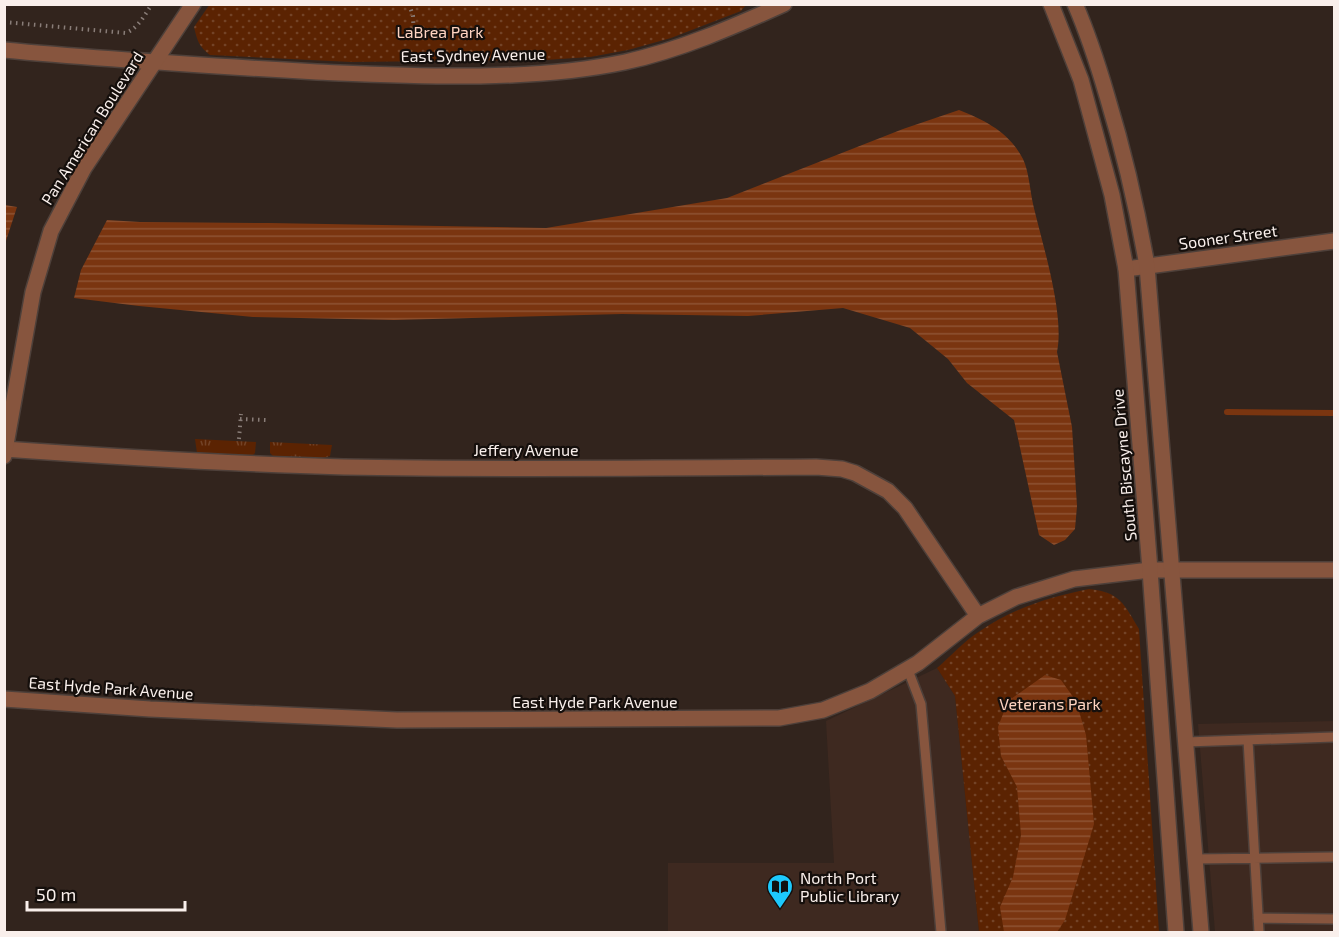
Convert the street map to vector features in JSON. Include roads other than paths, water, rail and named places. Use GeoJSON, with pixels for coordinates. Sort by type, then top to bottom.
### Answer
{"type":"FeatureCollection","features":[{"type":"Feature","properties":{"kind":"street","name":"Pan American Boulevard"},"geometry":{"type":"LineString","coordinates":[[5,451],[33,292],[51,231],[84,168],[193,4]]}},
{"type":"Feature","properties":{"kind":"street","name":"South Biscayne Drive"},"geometry":{"type":"LineString","coordinates":[[1051,4],[1081,81],[1112,195],[1126,269],[1176,933]]}},
{"type":"Feature","properties":{"kind":"street"},"geometry":{"type":"LineString","coordinates":[[1075,4],[1098,65],[1117,130],[1131,181],[1147,266],[1201,933]]}},
{"type":"Feature","properties":{"kind":"street","name":"East Sydney Avenue"},"geometry":{"type":"LineString","coordinates":[[4,50],[153,63],[383,75],[548,72],[627,61],[709,35],[775,6]]}},
{"type":"Feature","properties":{"kind":"street","name":"Sooner Street"},"geometry":{"type":"LineString","coordinates":[[1126,269],[1335,241]]}},
{"type":"Feature","properties":{"kind":"street","name":"Jeffery Avenue"},"geometry":{"type":"LineString","coordinates":[[5,451],[343,467],[487,469],[816,467],[842,469],[881,486],[905,508],[978,616]]}},
{"type":"Feature","properties":{"kind":"street","name":"East Hyde Park Avenue"},"geometry":{"type":"LineString","coordinates":[[4,699],[150,710],[397,720],[753,720],[779,718],[823,710],[870,691],[908,670],[978,616],[1016,597],[1074,579],[1150,570],[1335,570]]}},
{"type":"Feature","properties":{"kind":"lane"},"geometry":{"type":"LineString","coordinates":[[908,670],[921,704],[941,933]]}},
{"type":"Feature","properties":{"kind":"lane"},"geometry":{"type":"LineString","coordinates":[[1186,742],[1335,738]]}},
{"type":"Feature","properties":{"kind":"lane"},"geometry":{"type":"LineString","coordinates":[[1248,740],[1259,933]]}},
{"type":"Feature","properties":{"kind":"lane"},"geometry":{"type":"LineString","coordinates":[[1195,859],[1335,856]]}},
{"type":"Feature","properties":{"kind":"lane"},"geometry":{"type":"LineString","coordinates":[[1258,918],[1335,919]]}},
{"type":"Feature","properties":{"kind":"waterway"},"geometry":{"type":"LineString","coordinates":[[1227,412],[1334,413]]}},
{"type":"Feature","properties":{"kind":"place","name":"North Port Public Library"},"geometry":{"type":"Point","coordinates":[780,910]}},
{"type":"Feature","properties":{"kind":"park label","name":"LaBrea Park"},"geometry":{"type":"Point","coordinates":[440,32]}},
{"type":"Feature","properties":{"kind":"park label","name":"Veterans Park"},"geometry":{"type":"Point","coordinates":[1050,704]}}]}
